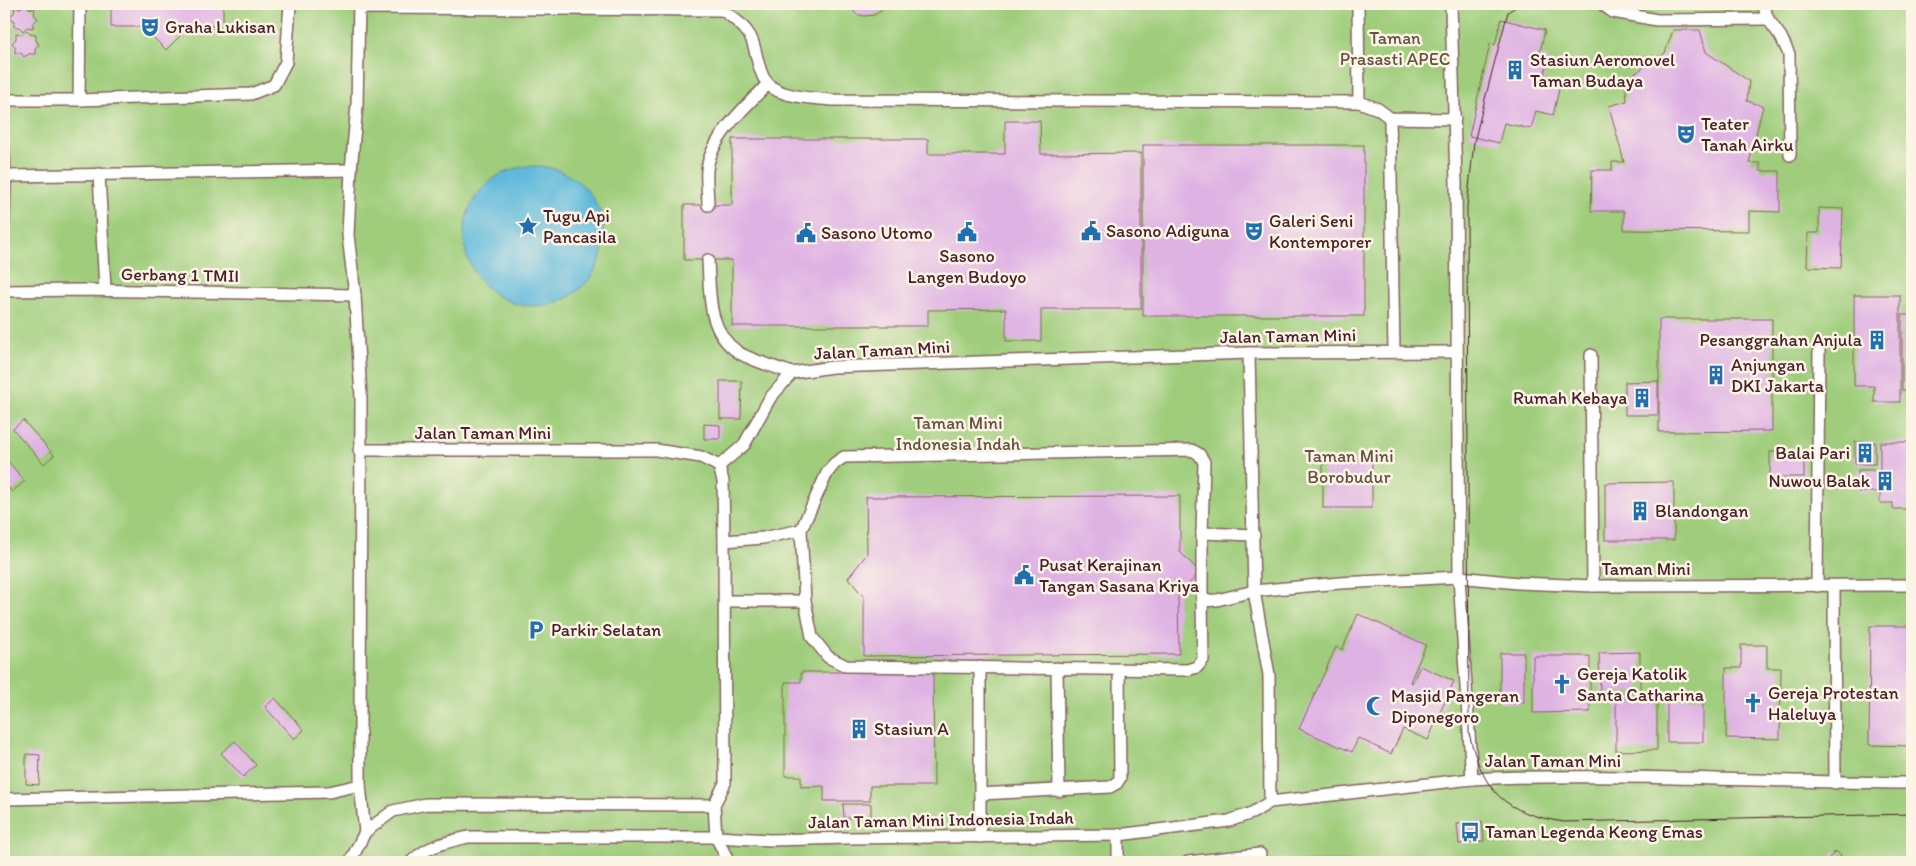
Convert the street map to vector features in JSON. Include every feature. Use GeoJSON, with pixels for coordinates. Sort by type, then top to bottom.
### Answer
{"type":"FeatureCollection","features":[{"type":"Feature","properties":{"kind":"lane"},"geometry":{"type":"LineString","coordinates":[[78,100],[80,4]]}},
{"type":"Feature","properties":{"kind":"lane"},"geometry":{"type":"LineString","coordinates":[[4,100],[78,100],[250,94],[274,85],[286,62],[290,4]]}},
{"type":"Feature","properties":{"kind":"lane"},"geometry":{"type":"LineString","coordinates":[[1358,4],[1359,102]]}},
{"type":"Feature","properties":{"kind":"lane","name":"Jalan Taman Mini"},"geometry":{"type":"LineString","coordinates":[[1451,4],[1456,183],[1459,577],[1472,779],[1542,776],[1834,784],[1912,784]]}},
{"type":"Feature","properties":{"kind":"lane"},"geometry":{"type":"LineString","coordinates":[[1602,4],[1613,12],[1657,20],[1768,19]]}},
{"type":"Feature","properties":{"kind":"lane"},"geometry":{"type":"LineString","coordinates":[[1763,4],[1768,19],[1782,37],[1789,54],[1790,155]]}},
{"type":"Feature","properties":{"kind":"lane"},"geometry":{"type":"LineString","coordinates":[[365,832],[360,785],[359,450],[361,397],[355,295],[348,235],[357,105],[359,6],[722,7],[744,28],[752,40],[758,68],[768,84],[782,93],[830,100],[1359,102],[1378,108],[1390,118],[1454,119]]}},
{"type":"Feature","properties":{"kind":"lane"},"geometry":{"type":"LineString","coordinates":[[708,205],[707,168],[717,141],[737,115],[768,84]]}},
{"type":"Feature","properties":{"kind":"lane"},"geometry":{"type":"LineString","coordinates":[[1390,118],[1394,352]]}},
{"type":"Feature","properties":{"kind":"lane"},"geometry":{"type":"LineString","coordinates":[[12,176],[351,170]]}},
{"type":"Feature","properties":{"kind":"lane"},"geometry":{"type":"LineString","coordinates":[[99,174],[105,290]]}},
{"type":"Feature","properties":{"kind":"lane"},"geometry":{"type":"LineString","coordinates":[[708,260],[711,311],[721,336],[739,353],[792,373]]}},
{"type":"Feature","properties":{"kind":"lane","name":"Gerbang 1 TMII"},"geometry":{"type":"LineString","coordinates":[[4,291],[105,290],[355,295]]}},
{"type":"Feature","properties":{"kind":"lane"},"geometry":{"type":"LineString","coordinates":[[1817,586],[1819,349]]}},
{"type":"Feature","properties":{"kind":"lane","name":"Jalan Taman Mini"},"geometry":{"type":"LineString","coordinates":[[359,450],[656,450],[700,457],[719,466],[744,445],[770,398],[792,373],[832,367],[1249,354],[1456,352]]}},
{"type":"Feature","properties":{"kind":"lane"},"geometry":{"type":"LineString","coordinates":[[1249,354],[1254,591],[1269,675],[1270,802]]}},
{"type":"Feature","properties":{"kind":"lane"},"geometry":{"type":"LineString","coordinates":[[1591,355],[1592,586]]}},
{"type":"Feature","properties":{"kind":"lane"},"geometry":{"type":"LineString","coordinates":[[1192,450],[1199,454],[1204,462],[1202,533],[1203,660],[1197,667],[1187,670],[846,666],[828,657],[812,637],[804,601],[801,530],[827,473],[835,463],[844,457],[1192,450]]}},
{"type":"Feature","properties":{"kind":"lane"},"geometry":{"type":"LineString","coordinates":[[719,466],[723,481],[726,600],[725,784],[714,805],[716,836],[729,862]]}},
{"type":"Feature","properties":{"kind":"lane"},"geometry":{"type":"LineString","coordinates":[[724,541],[763,538],[801,530]]}},
{"type":"Feature","properties":{"kind":"lane"},"geometry":{"type":"LineString","coordinates":[[1202,533],[1254,535]]}},
{"type":"Feature","properties":{"kind":"lane","name":"Taman Mini"},"geometry":{"type":"LineString","coordinates":[[1202,601],[1217,600],[1254,591],[1340,582],[1459,577],[1518,583],[1592,586],[1912,585]]}},
{"type":"Feature","properties":{"kind":"lane"},"geometry":{"type":"LineString","coordinates":[[1834,586],[1834,784]]}},
{"type":"Feature","properties":{"kind":"lane"},"geometry":{"type":"LineString","coordinates":[[726,600],[804,601]]}},
{"type":"Feature","properties":{"kind":"lane"},"geometry":{"type":"LineString","coordinates":[[980,667],[980,837]]}},
{"type":"Feature","properties":{"kind":"lane"},"geometry":{"type":"LineString","coordinates":[[1057,668],[1059,791]]}},
{"type":"Feature","properties":{"kind":"lane"},"geometry":{"type":"LineString","coordinates":[[980,794],[1059,791],[1110,787],[1117,784],[1120,778],[1119,669]]}},
{"type":"Feature","properties":{"kind":"lane","name":"Jalan Taman Mini Indonesia Indah"},"geometry":{"type":"LineString","coordinates":[[411,862],[418,855],[440,844],[468,837],[716,836],[771,840],[1118,836],[1229,821],[1252,813],[1270,802],[1472,779]]}},
{"type":"Feature","properties":{"kind":"lane"},"geometry":{"type":"LineString","coordinates":[[4,799],[329,792],[360,785]]}},
{"type":"Feature","properties":{"kind":"lane"},"geometry":{"type":"LineString","coordinates":[[350,862],[365,832],[393,811],[426,804],[714,805]]}},
{"type":"Feature","properties":{"kind":"lane"},"geometry":{"type":"LineString","coordinates":[[1118,836],[1118,862]]}},
{"type":"Feature","properties":{"kind":"lane"},"geometry":{"type":"LineString","coordinates":[[1188,862],[1260,854]]}},
{"type":"Feature","properties":{"kind":"green space","name":"Taman Mini Indonesia Indah"},"geometry":{"type":"Polygon","coordinates":[[[4,4],[1912,4],[1912,862],[4,862],[4,4]]]}},
{"type":"Feature","properties":{"kind":"water"},"geometry":{"type":"Polygon","coordinates":[[[534,166],[561,172],[573,178],[583,187],[592,197],[598,209],[604,236],[598,263],[592,275],[583,285],[573,294],[561,300],[534,306],[507,300],[495,294],[485,285],[476,275],[470,263],[464,236],[470,209],[476,197],[485,187],[495,178],[507,172],[534,166]]]}},
{"type":"Feature","properties":{"kind":"building"},"geometry":{"type":"Polygon","coordinates":[[[25,4],[29,8],[35,9],[34,14],[38,19],[33,22],[33,28],[27,27],[23,31],[19,27],[14,27],[14,21],[10,16],[14,13],[15,7],[21,8],[25,4]]]}},
{"type":"Feature","properties":{"kind":"building","name":"Graha Lukisan"},"geometry":{"type":"Polygon","coordinates":[[[111,4],[223,4],[223,26],[190,26],[166,50],[143,27],[111,27],[111,4]]]}},
{"type":"Feature","properties":{"kind":"building"},"geometry":{"type":"Polygon","coordinates":[[[847,4],[887,4],[874,15],[864,16],[856,14],[847,4]]]}},
{"type":"Feature","properties":{"kind":"building","name":"Stasiun Aeromovel Taman Budaya"},"geometry":{"type":"Polygon","coordinates":[[[1501,19],[1545,30],[1539,56],[1548,58],[1543,82],[1560,85],[1553,115],[1536,111],[1531,129],[1504,123],[1499,143],[1469,136],[1490,44],[1495,45],[1501,19]]]}},
{"type":"Feature","properties":{"kind":"building"},"geometry":{"type":"Polygon","coordinates":[[[27,30],[30,34],[36,35],[39,45],[35,48],[35,54],[29,54],[24,57],[21,53],[15,53],[15,47],[12,43],[16,39],[16,33],[22,34],[27,30]]]}},
{"type":"Feature","properties":{"kind":"building","name":"Teater Tanah Airku"},"geometry":{"type":"Polygon","coordinates":[[[1673,30],[1700,30],[1706,52],[1749,81],[1747,101],[1763,106],[1749,163],[1760,163],[1760,171],[1780,171],[1780,212],[1749,211],[1749,231],[1624,230],[1624,211],[1591,211],[1592,170],[1612,170],[1612,162],[1624,162],[1609,106],[1627,101],[1625,80],[1665,53],[1673,30]]]}},
{"type":"Feature","properties":{"kind":"building"},"geometry":{"type":"Polygon","coordinates":[[[1005,121],[1040,121],[1041,154],[1141,153],[1141,309],[1041,309],[1041,341],[1006,341],[1006,309],[928,310],[928,326],[732,326],[732,260],[684,260],[684,205],[732,205],[732,139],[928,139],[928,154],[1005,154],[1005,121]]]}},
{"type":"Feature","properties":{"kind":"building","name":"Galeri Seni Kontemporer"},"geometry":{"type":"Polygon","coordinates":[[[1143,145],[1364,145],[1364,316],[1143,316],[1143,145]]]}},
{"type":"Feature","properties":{"kind":"building"},"geometry":{"type":"Polygon","coordinates":[[[4,146],[10,146],[12,176],[10,231],[4,231],[4,146]]]}},
{"type":"Feature","properties":{"kind":"building"},"geometry":{"type":"Polygon","coordinates":[[[1819,208],[1843,209],[1841,268],[1807,267],[1808,233],[1819,233],[1819,208]]]}},
{"type":"Feature","properties":{"kind":"building","name":"Pesanggrahan Anjula"},"geometry":{"type":"Polygon","coordinates":[[[1854,295],[1900,295],[1900,402],[1874,402],[1874,386],[1854,386],[1854,295]]]}},
{"type":"Feature","properties":{"kind":"building"},"geometry":{"type":"Polygon","coordinates":[[[1902,315],[1912,315],[1912,390],[1902,390],[1902,315]]]}},
{"type":"Feature","properties":{"kind":"building","name":"Anjungan DKI Jakarta"},"geometry":{"type":"Polygon","coordinates":[[[1659,319],[1772,319],[1772,431],[1659,432],[1659,319]]]}},
{"type":"Feature","properties":{"kind":"building"},"geometry":{"type":"Polygon","coordinates":[[[720,381],[742,381],[741,419],[720,419],[720,381]]]}},
{"type":"Feature","properties":{"kind":"building","name":"Rumah Kebaya"},"geometry":{"type":"Polygon","coordinates":[[[1658,381],[1658,415],[1625,415],[1625,382],[1658,381]]]}},
{"type":"Feature","properties":{"kind":"building"},"geometry":{"type":"Polygon","coordinates":[[[23,420],[54,455],[44,464],[13,429],[23,420]]]}},
{"type":"Feature","properties":{"kind":"building"},"geometry":{"type":"Polygon","coordinates":[[[704,424],[720,425],[720,439],[704,439],[704,424]]]}},
{"type":"Feature","properties":{"kind":"building","name":"Balai Pari"},"geometry":{"type":"Polygon","coordinates":[[[1855,442],[1875,442],[1875,464],[1855,464],[1855,442]]]}},
{"type":"Feature","properties":{"kind":"building","name":"Nuwou Balak"},"geometry":{"type":"Polygon","coordinates":[[[1880,442],[1912,442],[1912,509],[1893,509],[1893,503],[1880,503],[1880,492],[1858,492],[1858,470],[1880,470],[1880,442]]]}},
{"type":"Feature","properties":{"kind":"building"},"geometry":{"type":"Polygon","coordinates":[[[1770,452],[1804,452],[1804,477],[1770,477],[1770,452]]]}},
{"type":"Feature","properties":{"kind":"building"},"geometry":{"type":"Polygon","coordinates":[[[4,457],[25,481],[12,492],[4,482],[4,457]]]}},
{"type":"Feature","properties":{"kind":"building"},"geometry":{"type":"Polygon","coordinates":[[[1323,460],[1372,460],[1372,508],[1323,508],[1323,460]]]}},
{"type":"Feature","properties":{"kind":"building","name":"Blandongan"},"geometry":{"type":"Polygon","coordinates":[[[1674,482],[1674,540],[1605,540],[1605,483],[1674,482]]]}},
{"type":"Feature","properties":{"kind":"building","name":"Pusat Kerajinan Tangan Sasana Kriya"},"geometry":{"type":"Polygon","coordinates":[[[1180,496],[1180,552],[1200,572],[1178,595],[1179,654],[864,656],[864,597],[848,578],[867,554],[866,497],[1180,496]]]}},
{"type":"Feature","properties":{"kind":"building","name":"Masjid Pangeran Diponegoro"},"geometry":{"type":"Polygon","coordinates":[[[1358,614],[1426,645],[1410,682],[1412,683],[1420,666],[1454,681],[1428,740],[1403,729],[1391,754],[1358,738],[1352,752],[1299,729],[1336,647],[1342,650],[1358,614]]]}},
{"type":"Feature","properties":{"kind":"building"},"geometry":{"type":"Polygon","coordinates":[[[1870,626],[1912,626],[1912,746],[1869,745],[1870,626]]]}},
{"type":"Feature","properties":{"kind":"building","name":"Gereja Protestan Haleluya"},"geometry":{"type":"Polygon","coordinates":[[[1741,645],[1767,645],[1767,668],[1781,668],[1780,739],[1726,738],[1726,668],[1741,668],[1741,645]]]}},
{"type":"Feature","properties":{"kind":"building"},"geometry":{"type":"Polygon","coordinates":[[[1640,652],[1640,692],[1600,693],[1599,653],[1640,652]]]}},
{"type":"Feature","properties":{"kind":"building"},"geometry":{"type":"Polygon","coordinates":[[[1500,653],[1524,653],[1524,703],[1500,703],[1500,653]]]}},
{"type":"Feature","properties":{"kind":"building","name":"Gereja Katolik Santa Catharina"},"geometry":{"type":"Polygon","coordinates":[[[1533,656],[1590,656],[1590,712],[1533,713],[1533,656]]]}},
{"type":"Feature","properties":{"kind":"building","name":"Stasiun A"},"geometry":{"type":"Polygon","coordinates":[[[801,672],[933,672],[934,786],[870,786],[870,801],[824,801],[824,786],[801,787],[801,776],[785,776],[785,682],[801,682],[801,672]]]}},
{"type":"Feature","properties":{"kind":"building"},"geometry":{"type":"Polygon","coordinates":[[[275,698],[304,730],[294,739],[265,707],[275,698]]]}},
{"type":"Feature","properties":{"kind":"building"},"geometry":{"type":"Polygon","coordinates":[[[1657,698],[1657,750],[1616,751],[1616,699],[1657,698]]]}},
{"type":"Feature","properties":{"kind":"building"},"geometry":{"type":"Polygon","coordinates":[[[1667,698],[1703,698],[1703,742],[1667,742],[1667,698]]]}},
{"type":"Feature","properties":{"kind":"building"},"geometry":{"type":"Polygon","coordinates":[[[235,741],[256,765],[243,777],[221,753],[235,741]]]}},
{"type":"Feature","properties":{"kind":"building"},"geometry":{"type":"Polygon","coordinates":[[[26,754],[40,755],[39,785],[26,784],[26,754]]]}},
{"type":"Feature","properties":{"kind":"building"},"geometry":{"type":"Polygon","coordinates":[[[843,804],[871,804],[871,818],[844,818],[843,804]]]}},
{"type":"Feature","properties":{"kind":"building"},"geometry":{"type":"Polygon","coordinates":[[[1482,821],[1484,841],[1459,844],[1457,824],[1482,821]]]}},
{"type":"Feature","properties":{"kind":"building"},"geometry":{"type":"Polygon","coordinates":[[[1836,851],[1847,862],[1825,862],[1836,851]]]}},
{"type":"Feature","properties":{"kind":"building"},"geometry":{"type":"Polygon","coordinates":[[[1284,858],[1294,862],[1271,862],[1276,859],[1284,858]]]}},
{"type":"Feature","properties":{"kind":"tram line"},"geometry":{"type":"LineString","coordinates":[[1520,4],[1508,12],[1493,68],[1474,142],[1467,206],[1469,733],[1481,771],[1489,785],[1511,805],[1526,813],[1564,822],[1912,814]]}},
{"type":"Feature","properties":{"kind":"place","name":"Graha Lukisan"},"geometry":{"type":"Point","coordinates":[150,27]}},
{"type":"Feature","properties":{"kind":"place","name":"Stasiun Aeromovel Taman Budaya"},"geometry":{"type":"Point","coordinates":[1515,70]}},
{"type":"Feature","properties":{"kind":"place","name":"Teater Tanah Airku"},"geometry":{"type":"Point","coordinates":[1686,134]}},
{"type":"Feature","properties":{"kind":"place","name":"Tugu Api Pancasila"},"geometry":{"type":"Point","coordinates":[528,226]}},
{"type":"Feature","properties":{"kind":"place","name":"Sasono Adiguna"},"geometry":{"type":"Point","coordinates":[1091,231]}},
{"type":"Feature","properties":{"kind":"place","name":"Galeri Seni Kontemporer"},"geometry":{"type":"Point","coordinates":[1254,231]}},
{"type":"Feature","properties":{"kind":"place","name":"Sasono Langen Budoyo"},"geometry":{"type":"Point","coordinates":[967,232]}},
{"type":"Feature","properties":{"kind":"place","name":"Sasono Utomo"},"geometry":{"type":"Point","coordinates":[806,233]}},
{"type":"Feature","properties":{"kind":"place","name":"Pesanggrahan Anjula"},"geometry":{"type":"Point","coordinates":[1877,340]}},
{"type":"Feature","properties":{"kind":"place","name":"Anjungan DKI Jakarta"},"geometry":{"type":"Point","coordinates":[1716,375]}},
{"type":"Feature","properties":{"kind":"place","name":"Rumah Kebaya"},"geometry":{"type":"Point","coordinates":[1642,398]}},
{"type":"Feature","properties":{"kind":"place","name":"Balai Pari"},"geometry":{"type":"Point","coordinates":[1865,453]}},
{"type":"Feature","properties":{"kind":"place","name":"Nuwou Balak"},"geometry":{"type":"Point","coordinates":[1885,481]}},
{"type":"Feature","properties":{"kind":"place","name":"Blandongan"},"geometry":{"type":"Point","coordinates":[1640,511]}},
{"type":"Feature","properties":{"kind":"place","name":"Pusat Kerajinan Tangan Sasana Kriya"},"geometry":{"type":"Point","coordinates":[1024,575]}},
{"type":"Feature","properties":{"kind":"place","name":"Parkir Selatan"},"geometry":{"type":"Point","coordinates":[536,630]}},
{"type":"Feature","properties":{"kind":"place","name":"Gereja Katolik Santa Catharina"},"geometry":{"type":"Point","coordinates":[1562,684]}},
{"type":"Feature","properties":{"kind":"place","name":"Gereja Protestan Haleluya"},"geometry":{"type":"Point","coordinates":[1753,703]}},
{"type":"Feature","properties":{"kind":"place","name":"Masjid Pangeran Diponegoro"},"geometry":{"type":"Point","coordinates":[1376,706]}},
{"type":"Feature","properties":{"kind":"place","name":"Stasiun A"},"geometry":{"type":"Point","coordinates":[859,729]}},
{"type":"Feature","properties":{"kind":"place","name":"Taman Legenda Keong Emas"},"geometry":{"type":"Point","coordinates":[1470,832]}},
{"type":"Feature","properties":{"kind":"park label","name":"Taman Prasasti APEC"},"geometry":{"type":"Point","coordinates":[1395,48]}},
{"type":"Feature","properties":{"kind":"park label","name":"Taman Mini Borobudur"},"geometry":{"type":"Point","coordinates":[1349,466]}}]}
